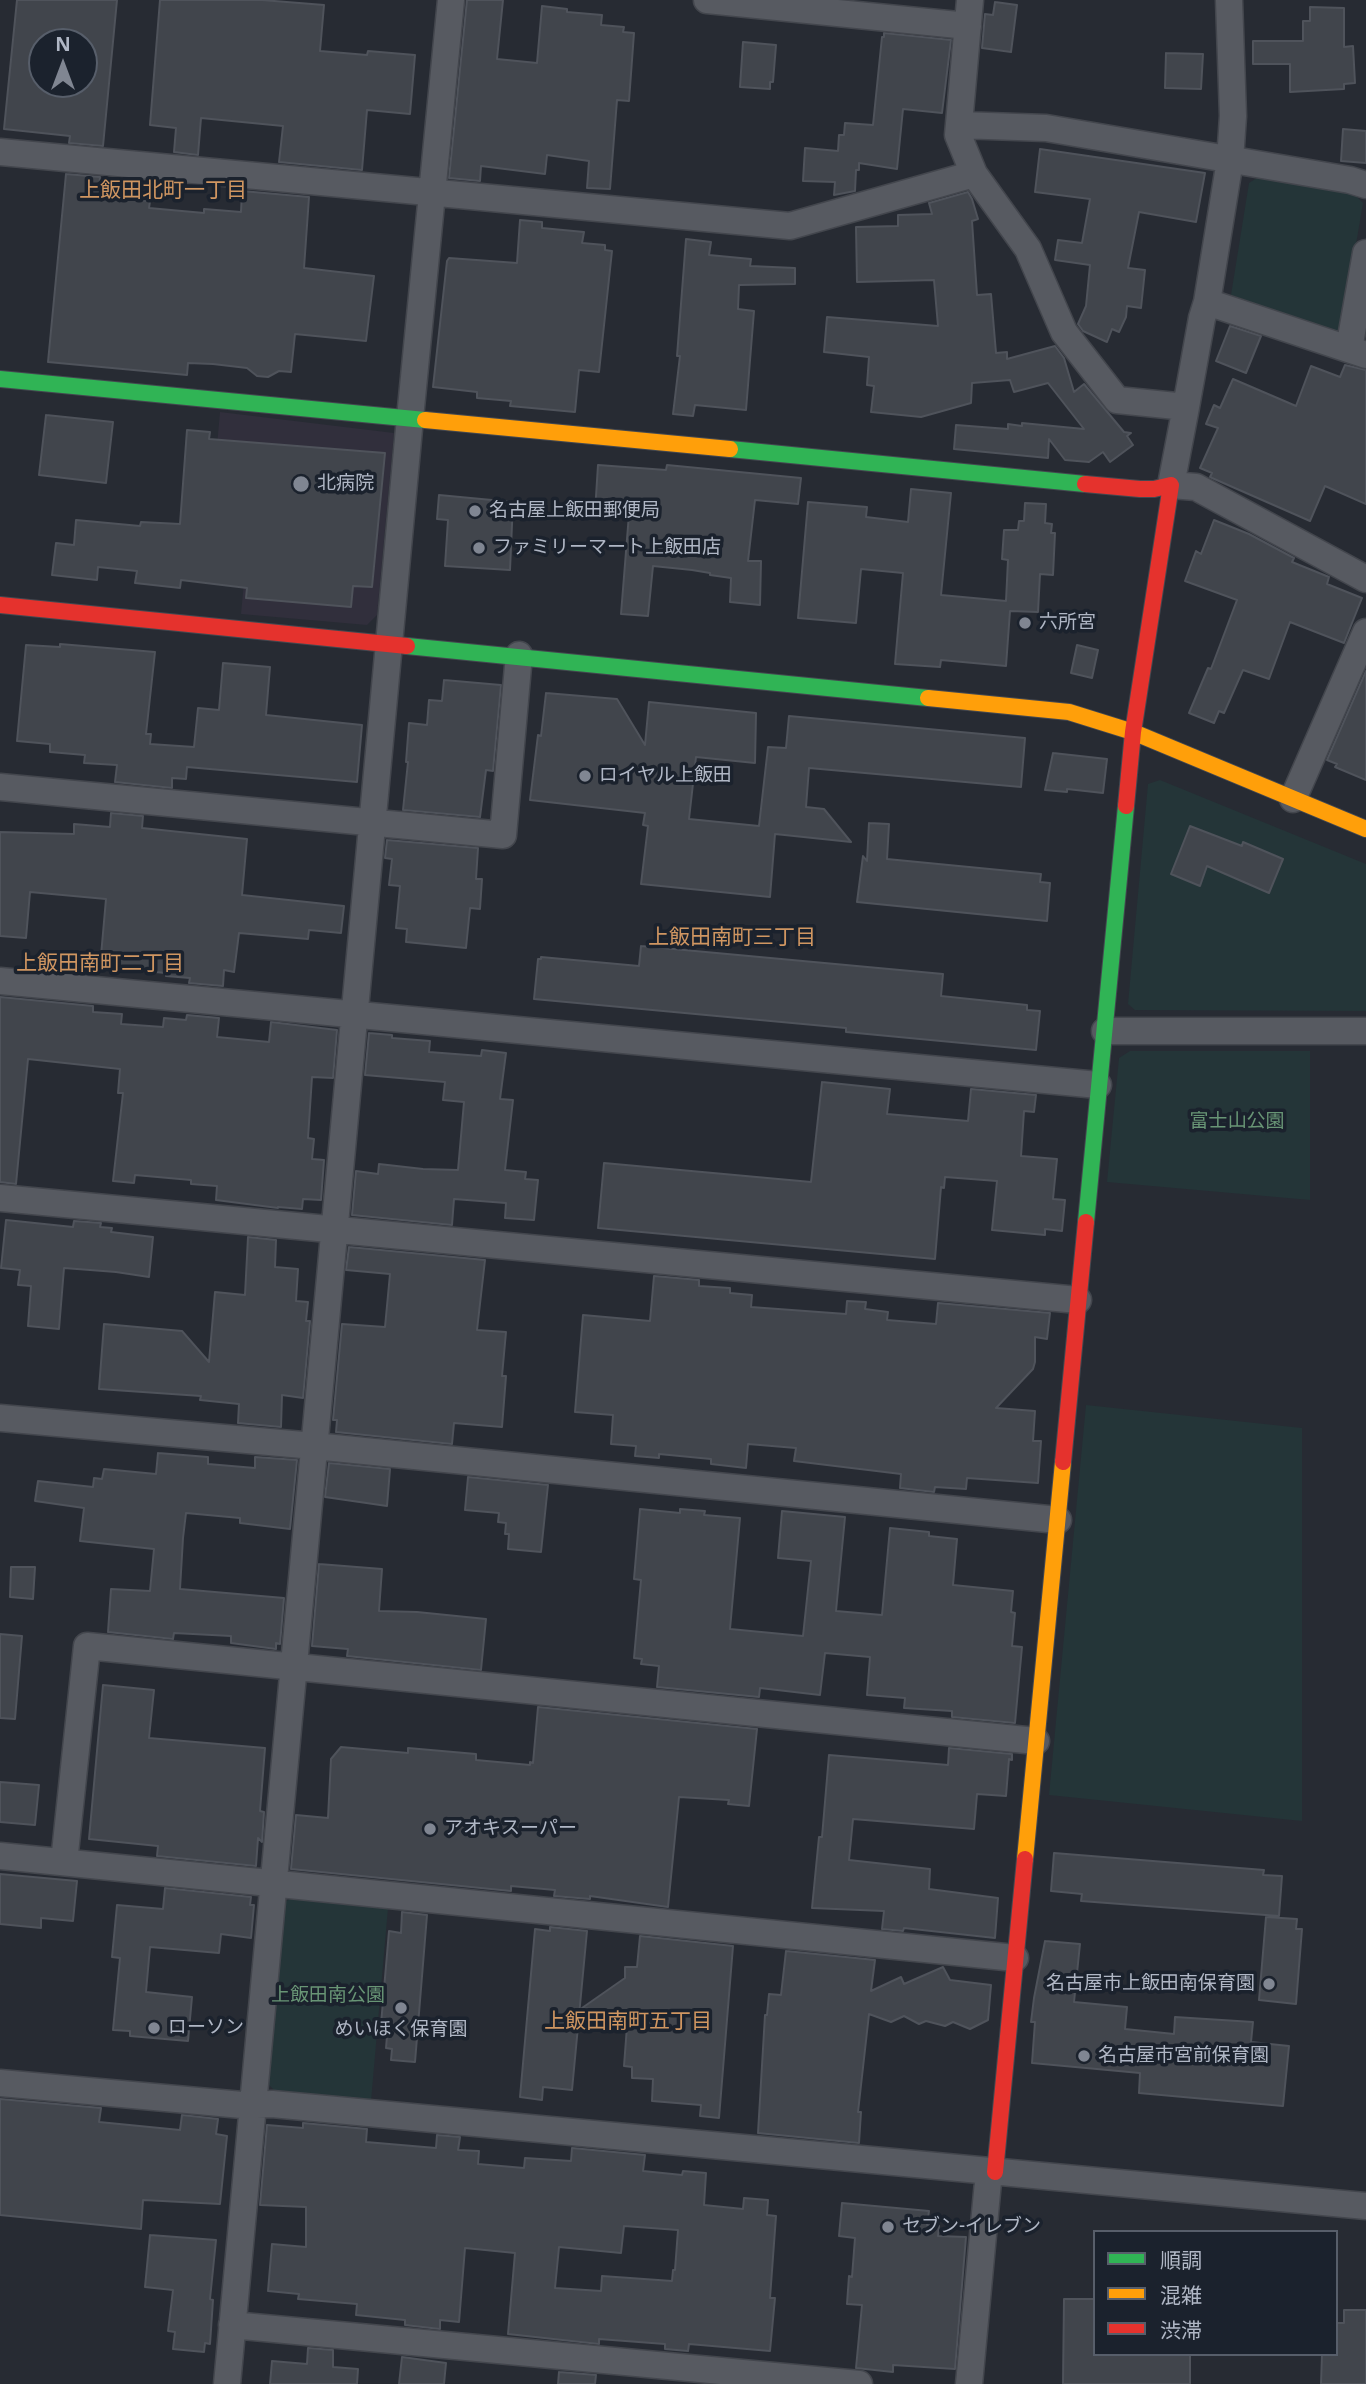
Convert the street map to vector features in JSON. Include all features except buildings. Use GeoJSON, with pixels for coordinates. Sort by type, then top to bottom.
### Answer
{"type":"FeatureCollection","features":[{"type":"Feature","properties":{"kind":"street"},"geometry":{"type":"LineString","coordinates":[[227,2384],[410,418],[452,0]]}},
{"type":"Feature","properties":{"kind":"street"},"geometry":{"type":"LineString","coordinates":[[707,0],[969,13],[958,135],[974,174],[1028,249],[1063,332],[1117,400],[1186,407]]}},
{"type":"Feature","properties":{"kind":"street"},"geometry":{"type":"LineString","coordinates":[[969,2384],[1015,1958],[1133,732],[1171,485],[1207,302],[1230,160],[1233,116],[1229,0]]}},
{"type":"Feature","properties":{"kind":"street"},"geometry":{"type":"LineString","coordinates":[[959,125],[1046,128],[1350,180],[1366,185]]}},
{"type":"Feature","properties":{"kind":"street"},"geometry":{"type":"LineString","coordinates":[[0,152],[790,226],[974,174]]}},
{"type":"Feature","properties":{"kind":"street"},"geometry":{"type":"LineString","coordinates":[[1207,302],[1358,352],[1366,253]]}},
{"type":"Feature","properties":{"kind":"street"},"geometry":{"type":"LineString","coordinates":[[0,379],[1140,489],[1171,485],[1196,487],[1366,579]]}},
{"type":"Feature","properties":{"kind":"street"},"geometry":{"type":"LineString","coordinates":[[0,605],[1069,712],[1133,732],[1366,829]]}},
{"type":"Feature","properties":{"kind":"street"},"geometry":{"type":"LineString","coordinates":[[1293,799],[1366,632]]}},
{"type":"Feature","properties":{"kind":"street"},"geometry":{"type":"LineString","coordinates":[[0,787],[503,835],[519,655]]}},
{"type":"Feature","properties":{"kind":"street"},"geometry":{"type":"LineString","coordinates":[[0,981],[1098,1085]]}},
{"type":"Feature","properties":{"kind":"street"},"geometry":{"type":"LineString","coordinates":[[1105,1031],[1366,1031]]}},
{"type":"Feature","properties":{"kind":"street"},"geometry":{"type":"LineString","coordinates":[[0,1198],[1078,1300]]}},
{"type":"Feature","properties":{"kind":"street"},"geometry":{"type":"LineString","coordinates":[[0,1418],[314,1446],[1058,1520]]}},
{"type":"Feature","properties":{"kind":"street"},"geometry":{"type":"LineString","coordinates":[[64,1862],[87,1646],[1036,1741]]}},
{"type":"Feature","properties":{"kind":"street"},"geometry":{"type":"LineString","coordinates":[[0,1856],[1015,1958]]}},
{"type":"Feature","properties":{"kind":"street"},"geometry":{"type":"LineString","coordinates":[[0,2083],[253,2105],[272,2104],[1366,2206]]}},
{"type":"Feature","properties":{"kind":"street"},"geometry":{"type":"LineString","coordinates":[[232,2325],[859,2384]]}},
{"type":"Feature","properties":{"kind":"shaded area","name":"北病院"},"geometry":{"type":"Polygon","coordinates":[[[220,412],[394,433],[377,615],[367,625],[241,614],[248,539],[209,535],[220,412]]]}},
{"type":"Feature","properties":{"kind":"green space"},"geometry":{"type":"Polygon","coordinates":[[[1263,174],[1347,187],[1363,203],[1342,327],[1334,332],[1231,295],[1249,183],[1263,174]]]}},
{"type":"Feature","properties":{"kind":"green space"},"geometry":{"type":"Polygon","coordinates":[[[1160,780],[1366,864],[1366,1011],[1135,1010],[1128,1004],[1148,784],[1160,780]]]}},
{"type":"Feature","properties":{"kind":"green space","name":"富士山公園"},"geometry":{"type":"Polygon","coordinates":[[[1130,1051],[1310,1051],[1310,1200],[1107,1182],[1119,1058],[1130,1051]]]}},
{"type":"Feature","properties":{"kind":"green space"},"geometry":{"type":"Polygon","coordinates":[[[1086,1405],[1302,1428],[1302,1821],[1049,1795],[1086,1405]]]}},
{"type":"Feature","properties":{"kind":"green space","name":"上飯田南公園"},"geometry":{"type":"Polygon","coordinates":[[[290,1899],[388,1908],[371,2101],[276,2092],[268,2084],[283,1903],[290,1899]]]}},
{"type":"Feature","properties":{"kind":"traffic: fast"},"geometry":{"type":"LineString","coordinates":[[0,379],[425,420]]}},
{"type":"Feature","properties":{"kind":"traffic: fast"},"geometry":{"type":"LineString","coordinates":[[730,449],[1085,484]]}},
{"type":"Feature","properties":{"kind":"traffic: fast"},"geometry":{"type":"LineString","coordinates":[[407,646],[928,698]]}},
{"type":"Feature","properties":{"kind":"traffic: fast"},"geometry":{"type":"LineString","coordinates":[[1086,1222],[1126,806]]}},
{"type":"Feature","properties":{"kind":"traffic: slow"},"geometry":{"type":"LineString","coordinates":[[425,420],[730,449]]}},
{"type":"Feature","properties":{"kind":"traffic: slow"},"geometry":{"type":"LineString","coordinates":[[928,698],[1069,712],[1133,732],[1366,829]]}},
{"type":"Feature","properties":{"kind":"traffic: slow"},"geometry":{"type":"LineString","coordinates":[[1025,1859],[1063,1462]]}},
{"type":"Feature","properties":{"kind":"traffic: jam"},"geometry":{"type":"LineString","coordinates":[[1085,484],[1140,489],[1171,485],[1133,732],[1126,806]]}},
{"type":"Feature","properties":{"kind":"traffic: jam"},"geometry":{"type":"LineString","coordinates":[[0,605],[407,646]]}},
{"type":"Feature","properties":{"kind":"traffic: jam"},"geometry":{"type":"LineString","coordinates":[[1063,1462],[1086,1222]]}},
{"type":"Feature","properties":{"kind":"traffic: jam"},"geometry":{"type":"LineString","coordinates":[[995,2172],[1025,1859]]}},
{"type":"Feature","properties":{"kind":"place","name":"北病院"},"geometry":{"type":"Point","coordinates":[301,484]}},
{"type":"Feature","properties":{"kind":"place","name":"名古屋上飯田郵便局"},"geometry":{"type":"Point","coordinates":[475,511]}},
{"type":"Feature","properties":{"kind":"place","name":"ファミリーマート上飯田店"},"geometry":{"type":"Point","coordinates":[479,548]}},
{"type":"Feature","properties":{"kind":"place","name":"六所宮"},"geometry":{"type":"Point","coordinates":[1025,623]}},
{"type":"Feature","properties":{"kind":"place","name":"ロイヤル上飯田"},"geometry":{"type":"Point","coordinates":[585,776]}},
{"type":"Feature","properties":{"kind":"place","name":"アオキスーパー"},"geometry":{"type":"Point","coordinates":[430,1829]}},
{"type":"Feature","properties":{"kind":"place","name":"名古屋市上飯田南保育園"},"geometry":{"type":"Point","coordinates":[1269,1984]}},
{"type":"Feature","properties":{"kind":"place","name":"めいほく保育園"},"geometry":{"type":"Point","coordinates":[401,2008]}},
{"type":"Feature","properties":{"kind":"place","name":"ローソン"},"geometry":{"type":"Point","coordinates":[154,2028]}},
{"type":"Feature","properties":{"kind":"place","name":"名古屋市宮前保育園"},"geometry":{"type":"Point","coordinates":[1084,2056]}},
{"type":"Feature","properties":{"kind":"place","name":"セブン-イレブン"},"geometry":{"type":"Point","coordinates":[888,2227]}},
{"type":"Feature","properties":{"kind":"district","name":"上飯田北町一丁目"},"geometry":{"type":"Point","coordinates":[163,191]}},
{"type":"Feature","properties":{"kind":"district","name":"上飯田南町三丁目"},"geometry":{"type":"Point","coordinates":[732,938]}},
{"type":"Feature","properties":{"kind":"district","name":"上飯田南町二丁目"},"geometry":{"type":"Point","coordinates":[100,964]}},
{"type":"Feature","properties":{"kind":"district","name":"上飯田南町五丁目"},"geometry":{"type":"Point","coordinates":[628,2022]}}]}
